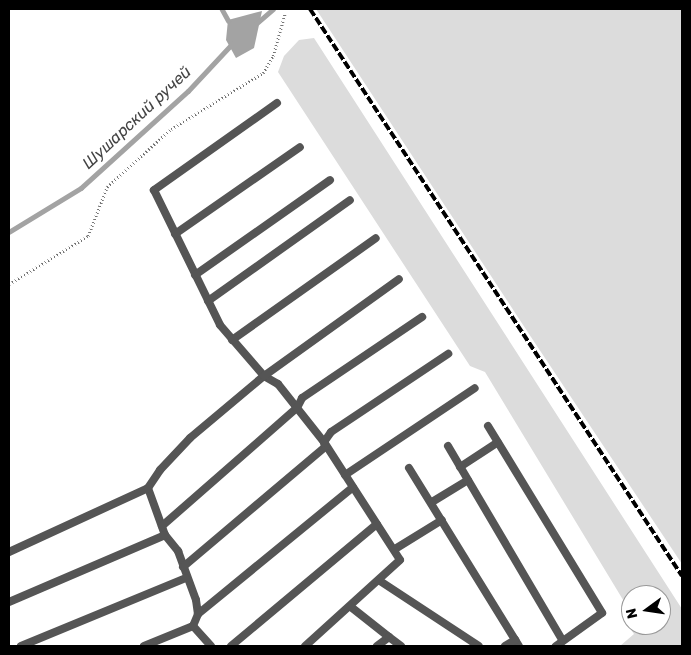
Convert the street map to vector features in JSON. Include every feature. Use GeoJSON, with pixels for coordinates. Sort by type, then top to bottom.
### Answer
{"type":"FeatureCollection","features":[{"type":"Feature","properties":{"kind":"lane"},"geometry":{"type":"LineString","coordinates":[[277,103],[154,190],[220,325],[264,376],[278,384],[324,442],[377,524],[396,549],[400,560],[380,581],[306,646]]}},
{"type":"Feature","properties":{"kind":"lane"},"geometry":{"type":"LineString","coordinates":[[175,234],[300,146]]}},
{"type":"Feature","properties":{"kind":"lane"},"geometry":{"type":"LineString","coordinates":[[195,275],[330,180]]}},
{"type":"Feature","properties":{"kind":"lane"},"geometry":{"type":"LineString","coordinates":[[208,301],[350,200]]}},
{"type":"Feature","properties":{"kind":"lane"},"geometry":{"type":"LineString","coordinates":[[232,340],[376,238]]}},
{"type":"Feature","properties":{"kind":"lane"},"geometry":{"type":"LineString","coordinates":[[9,552],[148,488],[160,470],[190,438],[264,376],[399,278]]}},
{"type":"Feature","properties":{"kind":"lane"},"geometry":{"type":"LineString","coordinates":[[162,526],[297,408],[302,398],[422,318]]}},
{"type":"Feature","properties":{"kind":"lane"},"geometry":{"type":"LineString","coordinates":[[183,567],[325,447],[324,442],[331,432],[448,354]]}},
{"type":"Feature","properties":{"kind":"lane"},"geometry":{"type":"LineString","coordinates":[[346,475],[475,388]]}},
{"type":"Feature","properties":{"kind":"lane"},"geometry":{"type":"LineString","coordinates":[[488,426],[602,614],[556,646]]}},
{"type":"Feature","properties":{"kind":"lane"},"geometry":{"type":"LineString","coordinates":[[460,467],[498,442]]}},
{"type":"Feature","properties":{"kind":"lane"},"geometry":{"type":"LineString","coordinates":[[448,446],[564,641]]}},
{"type":"Feature","properties":{"kind":"lane"},"geometry":{"type":"LineString","coordinates":[[409,468],[432,502],[517,643],[505,646]]}},
{"type":"Feature","properties":{"kind":"lane"},"geometry":{"type":"LineString","coordinates":[[432,502],[468,480]]}},
{"type":"Feature","properties":{"kind":"lane"},"geometry":{"type":"LineString","coordinates":[[144,646],[193,626],[198,614],[353,487]]}},
{"type":"Feature","properties":{"kind":"lane"},"geometry":{"type":"LineString","coordinates":[[148,488],[164,535],[178,551],[186,578],[196,600],[198,614]]}},
{"type":"Feature","properties":{"kind":"lane"},"geometry":{"type":"LineString","coordinates":[[396,549],[442,520]]}},
{"type":"Feature","properties":{"kind":"lane"},"geometry":{"type":"LineString","coordinates":[[231,646],[377,524]]}},
{"type":"Feature","properties":{"kind":"lane"},"geometry":{"type":"LineString","coordinates":[[9,602],[164,535]]}},
{"type":"Feature","properties":{"kind":"lane"},"geometry":{"type":"LineString","coordinates":[[21,646],[186,578]]}},
{"type":"Feature","properties":{"kind":"lane"},"geometry":{"type":"LineString","coordinates":[[380,581],[479,646]]}},
{"type":"Feature","properties":{"kind":"lane"},"geometry":{"type":"LineString","coordinates":[[351,607],[401,646]]}},
{"type":"Feature","properties":{"kind":"lane"},"geometry":{"type":"LineString","coordinates":[[193,626],[211,646]]}},
{"type":"Feature","properties":{"kind":"lane"},"geometry":{"type":"LineString","coordinates":[[377,646],[389,637]]}},
{"type":"Feature","properties":{"kind":"path"},"geometry":{"type":"LineString","coordinates":[[9,284],[88,236],[107,187],[170,129],[263,73],[273,56],[285,13]]}},
{"type":"Feature","properties":{"kind":"shaded area"},"geometry":{"type":"Polygon","coordinates":[[[316,9],[682,9],[682,564],[531,337],[316,9]]]}},
{"type":"Feature","properties":{"kind":"shaded area"},"geometry":{"type":"Polygon","coordinates":[[[262,11],[254,48],[236,58],[226,40],[228,20],[262,11]]]}},
{"type":"Feature","properties":{"kind":"shaded area"},"geometry":{"type":"Polygon","coordinates":[[[314,38],[667,585],[621,585],[621,596],[485,372],[470,366],[278,72],[284,56],[299,40],[314,38]]]}},
{"type":"Feature","properties":{"kind":"shaded area"},"geometry":{"type":"Polygon","coordinates":[[[671,592],[682,609],[682,646],[620,646],[633,635],[671,635],[671,592]]]}},
{"type":"Feature","properties":{"kind":"waterway"},"geometry":{"type":"LineString","coordinates":[[222,9],[228,20]]}},
{"type":"Feature","properties":{"kind":"waterway","name":"Шушарский ручей"},"geometry":{"type":"LineString","coordinates":[[257,23],[273,9]]}},
{"type":"Feature","properties":{"kind":"waterway","name":"Шушарский ручей"},"geometry":{"type":"LineString","coordinates":[[9,232],[81,188],[188,91],[232,44]]}},
{"type":"Feature","properties":{"kind":"railway"},"geometry":{"type":"LineString","coordinates":[[310,9],[682,576]]}}]}
